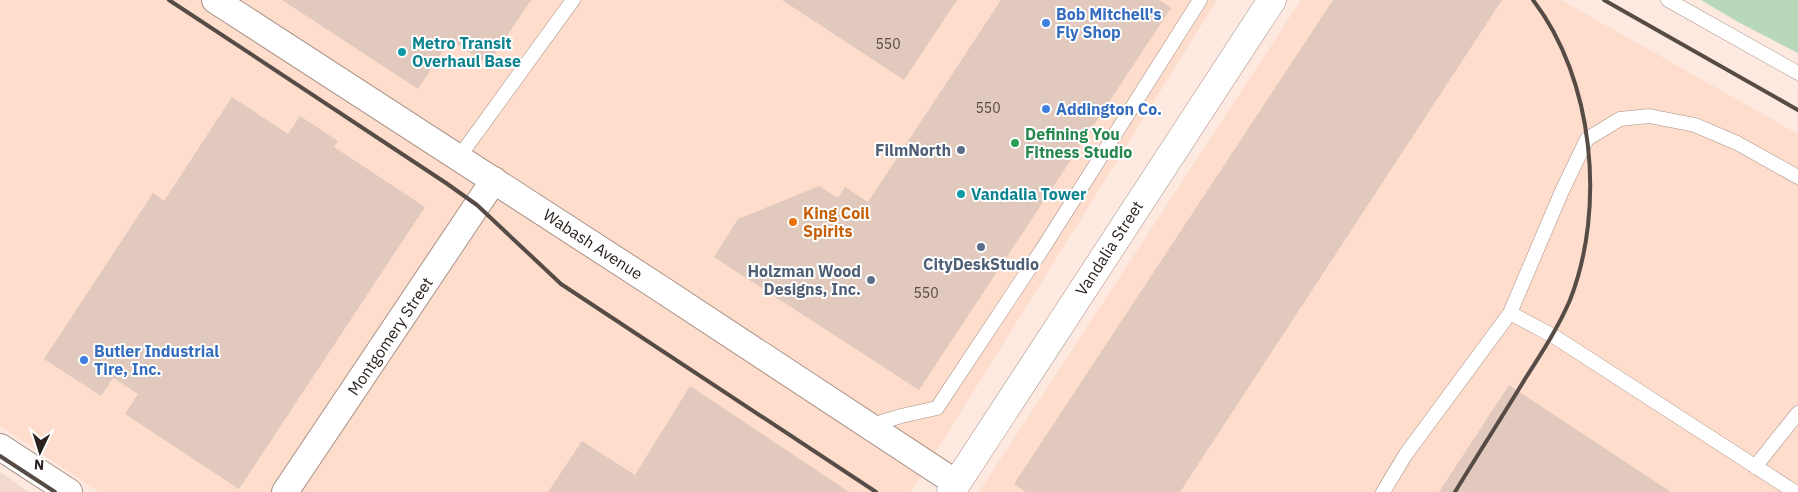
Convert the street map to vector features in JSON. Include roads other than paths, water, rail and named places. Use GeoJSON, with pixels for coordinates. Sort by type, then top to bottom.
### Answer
{"type":"FeatureCollection","features":[{"type":"Feature","properties":{"kind":"main road","name":"Vandalia Street"},"geometry":{"type":"LineString","coordinates":[[959,489],[1270,1]]}},
{"type":"Feature","properties":{"kind":"street","name":"Wabash Avenue"},"geometry":{"type":"LineString","coordinates":[[215,0],[459,157],[869,426],[959,489]]}},
{"type":"Feature","properties":{"kind":"street","name":"Montgomery Street"},"geometry":{"type":"LineString","coordinates":[[286,492],[494,180]]}},
{"type":"Feature","properties":{"kind":"street"},"geometry":{"type":"LineString","coordinates":[[0,446],[69,492]]}},
{"type":"Feature","properties":{"kind":"lane"},"geometry":{"type":"LineString","coordinates":[[459,157],[573,0]]}},
{"type":"Feature","properties":{"kind":"lane"},"geometry":{"type":"LineString","coordinates":[[869,426],[937,408],[1045,245],[1200,0]]}},
{"type":"Feature","properties":{"kind":"lane"},"geometry":{"type":"LineString","coordinates":[[1668,0],[1798,73]]}},
{"type":"Feature","properties":{"kind":"lane"},"geometry":{"type":"LineString","coordinates":[[1382,492],[1406,454],[1510,313],[1562,191],[1587,139],[1620,119],[1649,116],[1695,125],[1737,143],[1798,177]]}},
{"type":"Feature","properties":{"kind":"lane"},"geometry":{"type":"LineString","coordinates":[[1510,313],[1552,336],[1795,492]]}},
{"type":"Feature","properties":{"kind":"lane"},"geometry":{"type":"LineString","coordinates":[[1755,467],[1798,413]]}},
{"type":"Feature","properties":{"kind":"railway"},"geometry":{"type":"LineString","coordinates":[[169,0],[477,205],[561,284],[876,492]]}},
{"type":"Feature","properties":{"kind":"railway"},"geometry":{"type":"LineString","coordinates":[[1455,492],[1555,331],[1570,300],[1581,264],[1588,225],[1590,185],[1588,145],[1581,105],[1570,67],[1554,32],[1533,0]]}},
{"type":"Feature","properties":{"kind":"railway"},"geometry":{"type":"LineString","coordinates":[[1604,0],[1798,110]]}},
{"type":"Feature","properties":{"kind":"railway"},"geometry":{"type":"LineString","coordinates":[[0,456],[55,492]]}},
{"type":"Feature","properties":{"kind":"place","name":"Bob Mitchell's Fly Shop"},"geometry":{"type":"Point","coordinates":[1046,23]}},
{"type":"Feature","properties":{"kind":"place","name":"Metro Transit Overhaul Base"},"geometry":{"type":"Point","coordinates":[402,52]}},
{"type":"Feature","properties":{"kind":"place","name":"Addington Co."},"geometry":{"type":"Point","coordinates":[1046,109]}},
{"type":"Feature","properties":{"kind":"place","name":"Defining You Fitness Studio"},"geometry":{"type":"Point","coordinates":[1015,143]}},
{"type":"Feature","properties":{"kind":"place","name":"FilmNorth"},"geometry":{"type":"Point","coordinates":[961,150]}},
{"type":"Feature","properties":{"kind":"place","name":"Vandalia Tower"},"geometry":{"type":"Point","coordinates":[961,194]}},
{"type":"Feature","properties":{"kind":"place","name":"King Coil Spirits"},"geometry":{"type":"Point","coordinates":[793,222]}},
{"type":"Feature","properties":{"kind":"place","name":"CityDeskStudio"},"geometry":{"type":"Point","coordinates":[981,247]}},
{"type":"Feature","properties":{"kind":"place","name":"Holzman Wood Designs, Inc."},"geometry":{"type":"Point","coordinates":[871,280]}},
{"type":"Feature","properties":{"kind":"place","name":"Butler Industrial Tire, Inc."},"geometry":{"type":"Point","coordinates":[84,360]}}]}
